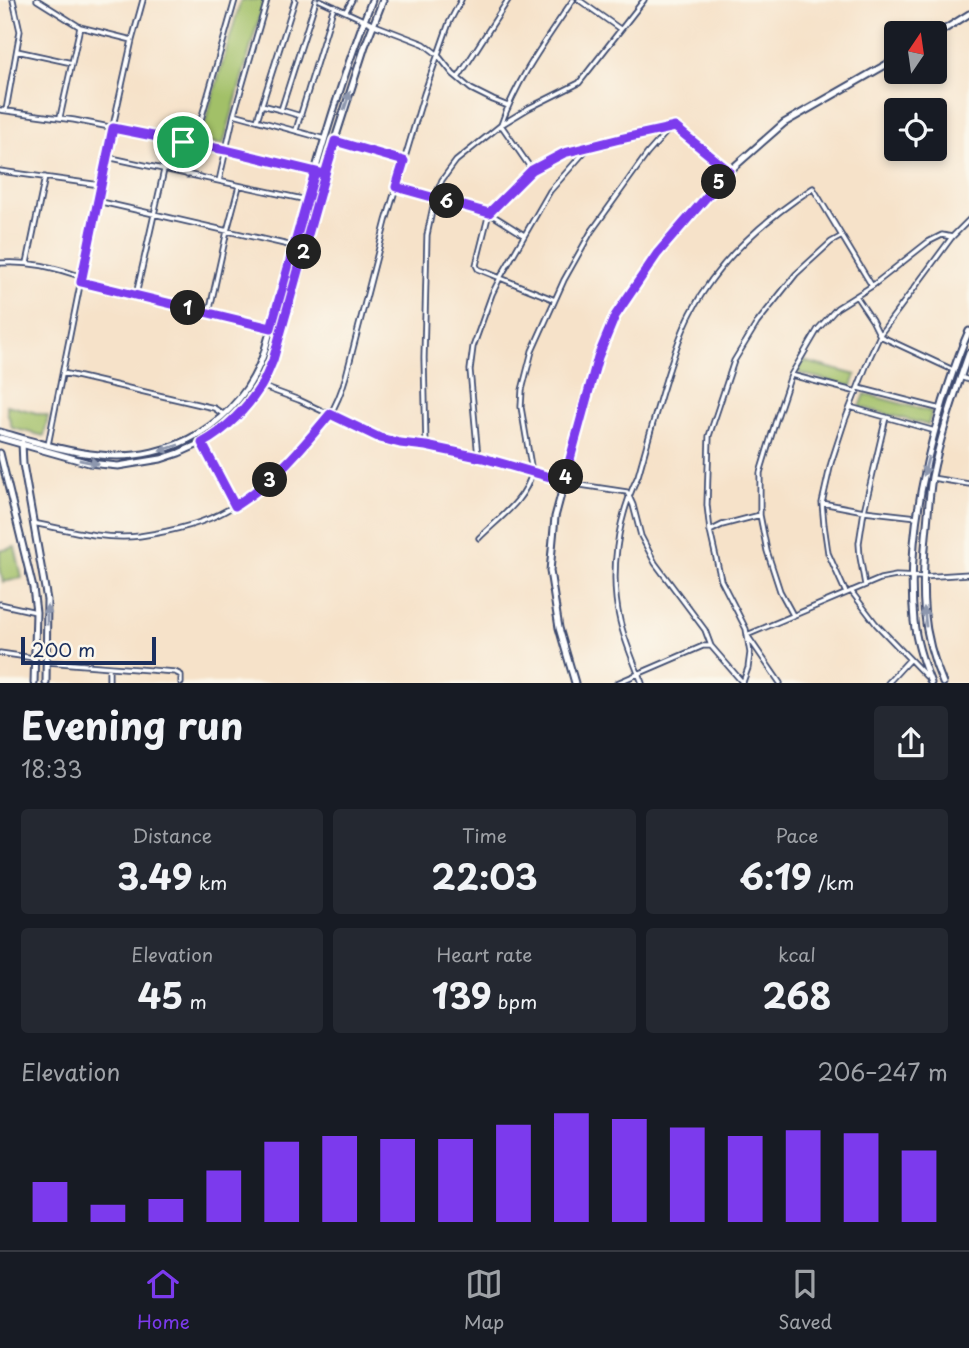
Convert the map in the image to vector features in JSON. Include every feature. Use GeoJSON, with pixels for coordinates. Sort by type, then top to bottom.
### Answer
{"type":"FeatureCollection","features":[{"type":"Feature","properties":{"kind":"main road"},"geometry":{"type":"LineString","coordinates":[[0,438],[22,444],[99,455],[131,456],[152,453],[202,433],[242,397],[260,366],[325,139],[349,61],[372,0]]}},
{"type":"Feature","properties":{"kind":"main road"},"geometry":{"type":"LineString","coordinates":[[0,432],[89,463],[118,466],[161,459],[179,453],[212,438],[240,413],[261,386],[273,360],[335,141],[372,24],[383,0]]}},
{"type":"Feature","properties":{"kind":"main road"},"geometry":{"type":"LineString","coordinates":[[947,28],[969,14]]}},
{"type":"Feature","properties":{"kind":"main road"},"geometry":{"type":"LineString","coordinates":[[575,683],[559,628],[550,571],[555,517],[598,357],[615,316],[657,254],[729,171],[784,123],[884,65]]}},
{"type":"Feature","properties":{"kind":"main road"},"geometry":{"type":"LineString","coordinates":[[930,681],[921,656],[914,622],[912,578],[918,517],[923,479],[935,431],[953,370],[969,331]]}},
{"type":"Feature","properties":{"kind":"main road"},"geometry":{"type":"LineString","coordinates":[[943,683],[927,632],[922,577],[932,478],[969,353]]}},
{"type":"Feature","properties":{"kind":"main road"},"geometry":{"type":"LineString","coordinates":[[18,437],[22,444],[23,464],[47,600],[46,683]]}},
{"type":"Feature","properties":{"kind":"main road"},"geometry":{"type":"LineString","coordinates":[[0,453],[26,558],[36,612],[34,683]]}},
{"type":"Feature","properties":{"kind":"street"},"geometry":{"type":"LineString","coordinates":[[13,0],[20,31],[3,110],[60,117],[226,150],[325,174]]}},
{"type":"Feature","properties":{"kind":"street"},"geometry":{"type":"LineString","coordinates":[[37,0],[79,27],[132,40]]}},
{"type":"Feature","properties":{"kind":"street"},"geometry":{"type":"LineString","coordinates":[[48,447],[100,185],[143,0]]}},
{"type":"Feature","properties":{"kind":"street"},"geometry":{"type":"LineString","coordinates":[[187,175],[235,0]]}},
{"type":"Feature","properties":{"kind":"street"},"geometry":{"type":"LineString","coordinates":[[219,181],[234,114],[267,0]]}},
{"type":"Feature","properties":{"kind":"street"},"geometry":{"type":"LineString","coordinates":[[257,120],[295,0]]}},
{"type":"Feature","properties":{"kind":"street"},"geometry":{"type":"LineString","coordinates":[[281,110],[318,0],[424,44],[471,89],[508,106]]}},
{"type":"Feature","properties":{"kind":"street"},"geometry":{"type":"LineString","coordinates":[[346,11],[352,0]]}},
{"type":"Feature","properties":{"kind":"street"},"geometry":{"type":"LineString","coordinates":[[33,523],[97,536],[139,536],[193,524],[225,512],[253,495],[292,460],[330,414],[346,376],[379,244],[437,54],[461,0]]}},
{"type":"Feature","properties":{"kind":"street"},"geometry":{"type":"LineString","coordinates":[[458,78],[508,0]]}},
{"type":"Feature","properties":{"kind":"street"},"geometry":{"type":"LineString","coordinates":[[501,125],[508,106],[537,52],[576,0],[621,29]]}},
{"type":"Feature","properties":{"kind":"street"},"geometry":{"type":"LineString","coordinates":[[426,446],[424,358],[427,235],[435,197],[442,180],[456,161],[501,125],[579,83],[644,0]]}},
{"type":"Feature","properties":{"kind":"street"},"geometry":{"type":"LineString","coordinates":[[296,130],[334,6]]}},
{"type":"Feature","properties":{"kind":"street"},"geometry":{"type":"LineString","coordinates":[[60,117],[79,27]]}},
{"type":"Feature","properties":{"kind":"street"},"geometry":{"type":"LineString","coordinates":[[17,51],[72,63]]}},
{"type":"Feature","properties":{"kind":"street"},"geometry":{"type":"LineString","coordinates":[[262,105],[301,116]]}},
{"type":"Feature","properties":{"kind":"street"},"geometry":{"type":"LineString","coordinates":[[234,114],[325,139]]}},
{"type":"Feature","properties":{"kind":"street"},"geometry":{"type":"LineString","coordinates":[[501,125],[532,170]]}},
{"type":"Feature","properties":{"kind":"street"},"geometry":{"type":"LineString","coordinates":[[555,300],[478,269],[476,265],[489,213],[532,170],[564,153],[675,127],[729,171]]}},
{"type":"Feature","properties":{"kind":"street"},"geometry":{"type":"LineString","coordinates":[[479,537],[526,490],[532,472],[521,407],[522,390],[533,351],[555,300],[591,232],[647,153],[669,129]]}},
{"type":"Feature","properties":{"kind":"street"},"geometry":{"type":"LineString","coordinates":[[335,141],[404,161]]}},
{"type":"Feature","properties":{"kind":"street"},"geometry":{"type":"LineString","coordinates":[[478,457],[470,370],[473,347],[492,294],[524,235],[550,191],[588,147]]}},
{"type":"Feature","properties":{"kind":"street"},"geometry":{"type":"LineString","coordinates":[[107,157],[307,200]]}},
{"type":"Feature","properties":{"kind":"street"},"geometry":{"type":"LineString","coordinates":[[136,295],[164,170]]}},
{"type":"Feature","properties":{"kind":"street"},"geometry":{"type":"LineString","coordinates":[[0,171],[100,185]]}},
{"type":"Feature","properties":{"kind":"street"},"geometry":{"type":"LineString","coordinates":[[27,263],[45,177]]}},
{"type":"Feature","properties":{"kind":"street"},"geometry":{"type":"LineString","coordinates":[[209,313],[226,231],[239,186]]}},
{"type":"Feature","properties":{"kind":"street"},"geometry":{"type":"LineString","coordinates":[[396,187],[489,213],[524,235]]}},
{"type":"Feature","properties":{"kind":"street"},"geometry":{"type":"LineString","coordinates":[[642,683],[620,622],[616,565],[620,532],[629,495],[638,476],[677,346],[691,313],[705,289],[743,243],[781,209],[813,188],[872,286]]}},
{"type":"Feature","properties":{"kind":"street"},"geometry":{"type":"LineString","coordinates":[[97,201],[295,246]]}},
{"type":"Feature","properties":{"kind":"street"},"geometry":{"type":"LineString","coordinates":[[846,593],[828,552],[822,503],[831,463],[850,407],[880,336],[952,237],[969,220]]}},
{"type":"Feature","properties":{"kind":"street"},"geometry":{"type":"LineString","coordinates":[[793,615],[776,581],[760,515],[760,473],[791,375],[818,329],[838,308],[872,286],[928,242],[942,235],[952,237]]}},
{"type":"Feature","properties":{"kind":"street"},"geometry":{"type":"LineString","coordinates":[[743,683],[750,653],[746,629],[721,580],[709,531],[709,436],[734,361],[757,323],[796,274],[831,242],[842,236]]}},
{"type":"Feature","properties":{"kind":"street"},"geometry":{"type":"LineString","coordinates":[[0,263],[27,263],[57,268],[81,279],[136,295],[271,328]]}},
{"type":"Feature","properties":{"kind":"street"},"geometry":{"type":"LineString","coordinates":[[856,296],[880,336],[953,370]]}},
{"type":"Feature","properties":{"kind":"street"},"geometry":{"type":"LineString","coordinates":[[63,373],[214,408],[225,415]]}},
{"type":"Feature","properties":{"kind":"street"},"geometry":{"type":"LineString","coordinates":[[791,375],[941,410]]}},
{"type":"Feature","properties":{"kind":"street"},"geometry":{"type":"LineString","coordinates":[[960,377],[969,380]]}},
{"type":"Feature","properties":{"kind":"street"},"geometry":{"type":"LineString","coordinates":[[261,386],[299,400],[380,438],[478,457],[574,484],[624,491],[634,505],[639,531],[655,564],[705,630],[711,646],[743,683]]}},
{"type":"Feature","properties":{"kind":"street"},"geometry":{"type":"LineString","coordinates":[[850,407],[935,431]]}},
{"type":"Feature","properties":{"kind":"street"},"geometry":{"type":"LineString","coordinates":[[865,585],[859,544],[886,417]]}},
{"type":"Feature","properties":{"kind":"street"},"geometry":{"type":"LineString","coordinates":[[202,443],[235,506]]}},
{"type":"Feature","properties":{"kind":"street"},"geometry":{"type":"LineString","coordinates":[[932,478],[969,484]]}},
{"type":"Feature","properties":{"kind":"street"},"geometry":{"type":"LineString","coordinates":[[822,503],[918,517]]}},
{"type":"Feature","properties":{"kind":"street"},"geometry":{"type":"LineString","coordinates":[[709,531],[760,515]]}},
{"type":"Feature","properties":{"kind":"street"},"geometry":{"type":"LineString","coordinates":[[747,635],[880,579],[969,574]]}},
{"type":"Feature","properties":{"kind":"street"},"geometry":{"type":"LineString","coordinates":[[851,591],[876,624],[930,681]]}},
{"type":"Feature","properties":{"kind":"street"},"geometry":{"type":"LineString","coordinates":[[0,604],[36,612]]}},
{"type":"Feature","properties":{"kind":"street"},"geometry":{"type":"LineString","coordinates":[[747,635],[780,683]]}},
{"type":"Feature","properties":{"kind":"street"},"geometry":{"type":"LineString","coordinates":[[617,683],[703,646],[711,646]]}},
{"type":"Feature","properties":{"kind":"street"},"geometry":{"type":"LineString","coordinates":[[0,653],[34,658]]}},
{"type":"Feature","properties":{"kind":"street"},"geometry":{"type":"LineString","coordinates":[[888,683],[909,660]]}},
{"type":"Feature","properties":{"kind":"street"},"geometry":{"type":"LineString","coordinates":[[47,662],[175,672],[181,675],[181,683]]}},
{"type":"Feature","properties":{"kind":"street"},"geometry":{"type":"LineString","coordinates":[[109,667],[109,683]]}},
{"type":"Feature","properties":{"kind":"green space"},"geometry":{"type":"Polygon","coordinates":[[[241,0],[264,0],[223,145],[200,140],[241,0]]]}},
{"type":"Feature","properties":{"kind":"green space"},"geometry":{"type":"Polygon","coordinates":[[[803,361],[856,375],[852,386],[798,373],[803,361]]]}},
{"type":"Feature","properties":{"kind":"green space"},"geometry":{"type":"Polygon","coordinates":[[[865,394],[932,412],[928,425],[860,407],[865,394]]]}},
{"type":"Feature","properties":{"kind":"green space"},"geometry":{"type":"Polygon","coordinates":[[[7,405],[48,416],[44,436],[12,428],[7,405]]]}},
{"type":"Feature","properties":{"kind":"green space"},"geometry":{"type":"Polygon","coordinates":[[[15,547],[22,578],[3,582],[0,551],[15,547]]]}},
{"type":"Feature","properties":{"kind":"route"},"geometry":{"type":"LineString","coordinates":[[183,142],[113,128],[81,282],[271,328],[315,172],[325,174],[273,360],[261,386],[240,413],[212,438],[202,443],[235,506],[253,495],[292,460],[330,414],[380,438],[483,458],[564,481],[598,357],[615,316],[657,254],[729,171],[675,127],[564,153],[532,170],[489,213],[396,187],[404,161],[335,141],[325,174],[183,142]]}}]}
